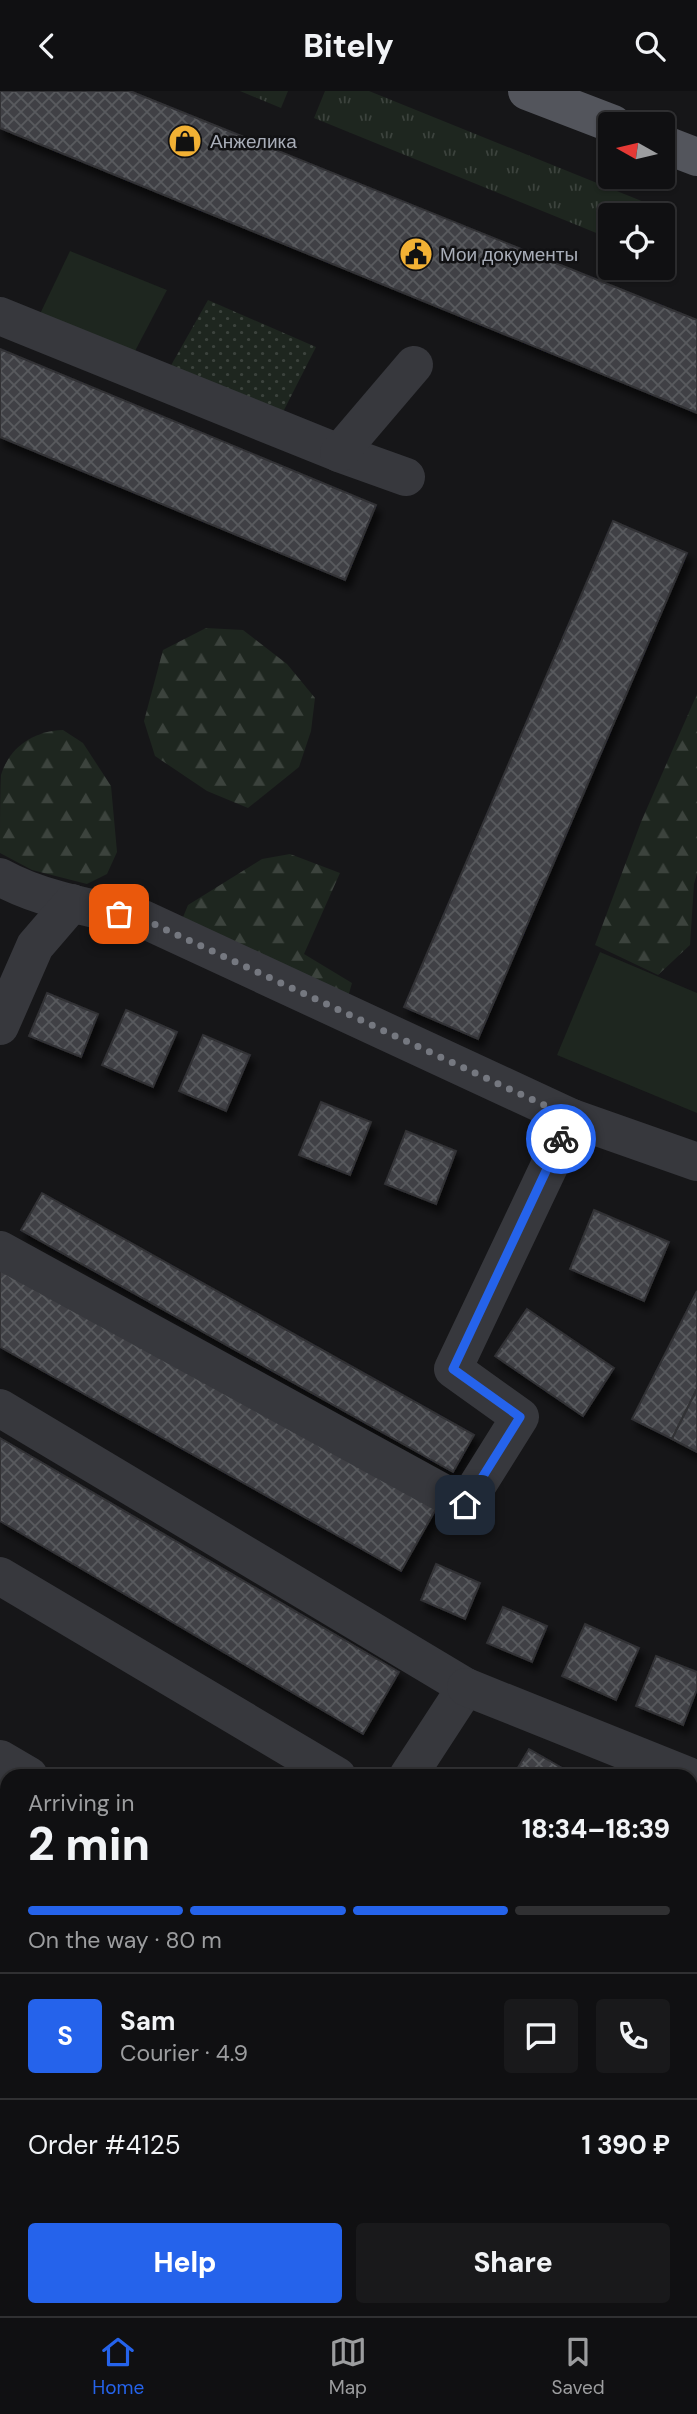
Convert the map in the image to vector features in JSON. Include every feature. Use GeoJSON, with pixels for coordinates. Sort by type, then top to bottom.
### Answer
{"type":"FeatureCollection","features":[{"type":"Feature","properties":{"kind":"main road"},"geometry":{"type":"LineString","coordinates":[[527,91],[598,118]]}},
{"type":"Feature","properties":{"kind":"main road"},"geometry":{"type":"LineString","coordinates":[[676,149],[697,157]]}},
{"type":"Feature","properties":{"kind":"lane"},"geometry":{"type":"LineString","coordinates":[[0,316],[339,453],[406,477]]}},
{"type":"Feature","properties":{"kind":"lane"},"geometry":{"type":"LineString","coordinates":[[339,453],[414,365]]}},
{"type":"Feature","properties":{"kind":"lane"},"geometry":{"type":"LineString","coordinates":[[0,877],[12,884],[72,903],[143,919],[572,1118],[697,1162]]}},
{"type":"Feature","properties":{"kind":"lane"},"geometry":{"type":"LineString","coordinates":[[0,1026],[35,946],[72,903]]}},
{"type":"Feature","properties":{"kind":"lane"},"geometry":{"type":"LineString","coordinates":[[0,1250],[465,1505],[520,1417],[453,1369],[572,1118]]}},
{"type":"Feature","properties":{"kind":"lane"},"geometry":{"type":"LineString","coordinates":[[0,1408],[466,1687],[670,1769]]}},
{"type":"Feature","properties":{"kind":"lane"},"geometry":{"type":"LineString","coordinates":[[0,1576],[325,1769]]}},
{"type":"Feature","properties":{"kind":"lane"},"geometry":{"type":"LineString","coordinates":[[413,1769],[466,1687]]}},
{"type":"Feature","properties":{"kind":"lane"},"geometry":{"type":"LineString","coordinates":[[0,1759],[17,1769]]}},
{"type":"Feature","properties":{"kind":"green space"},"geometry":{"type":"Polygon","coordinates":[[[240,91],[288,91],[281,108],[240,91]]]}},
{"type":"Feature","properties":{"kind":"green space"},"geometry":{"type":"Polygon","coordinates":[[[325,91],[369,91],[598,183],[598,189],[612,189],[647,203],[598,203],[598,234],[314,118],[325,91]]]}},
{"type":"Feature","properties":{"kind":"green space"},"geometry":{"type":"Polygon","coordinates":[[[70,251],[167,290],[134,353],[39,316],[70,251]]]}},
{"type":"Feature","properties":{"kind":"green space"},"geometry":{"type":"Polygon","coordinates":[[[208,300],[316,347],[283,412],[169,369],[208,300]]]}},
{"type":"Feature","properties":{"kind":"green space"},"geometry":{"type":"Polygon","coordinates":[[[206,628],[243,630],[287,664],[315,698],[311,731],[299,767],[248,808],[207,791],[155,756],[144,721],[163,650],[206,628]]]}},
{"type":"Feature","properties":{"kind":"green space"},"geometry":{"type":"Polygon","coordinates":[[[697,694],[697,874],[690,945],[658,975],[595,945],[641,822],[697,694]]]}},
{"type":"Feature","properties":{"kind":"green space"},"geometry":{"type":"Polygon","coordinates":[[[63,730],[83,743],[111,786],[117,852],[107,874],[87,884],[32,870],[0,853],[1,775],[5,765],[24,742],[42,733],[63,730]]]}},
{"type":"Feature","properties":{"kind":"green space"},"geometry":{"type":"Polygon","coordinates":[[[290,854],[340,873],[304,954],[352,983],[346,1004],[179,927],[188,905],[262,859],[290,854]]]}},
{"type":"Feature","properties":{"kind":"green space"},"geometry":{"type":"Polygon","coordinates":[[[600,952],[697,993],[697,1113],[557,1055],[600,952]]]}},
{"type":"Feature","properties":{"kind":"building"},"geometry":{"type":"Polygon","coordinates":[[[0,91],[130,91],[697,320],[697,413],[0,128],[0,91]]]}},
{"type":"Feature","properties":{"kind":"building"},"geometry":{"type":"Polygon","coordinates":[[[0,349],[376,505],[345,580],[0,437],[0,349]]]}},
{"type":"Feature","properties":{"kind":"building"},"geometry":{"type":"Polygon","coordinates":[[[613,521],[687,553],[478,1039],[404,1007],[613,521]]]}},
{"type":"Feature","properties":{"kind":"building"},"geometry":{"type":"Polygon","coordinates":[[[47,993],[98,1014],[81,1057],[29,1036],[47,993]]]}},
{"type":"Feature","properties":{"kind":"building"},"geometry":{"type":"Polygon","coordinates":[[[126,1010],[177,1032],[153,1087],[102,1065],[126,1010]]]}},
{"type":"Feature","properties":{"kind":"building"},"geometry":{"type":"Polygon","coordinates":[[[203,1035],[250,1055],[226,1111],[179,1091],[203,1035]]]}},
{"type":"Feature","properties":{"kind":"building"},"geometry":{"type":"Polygon","coordinates":[[[321,1102],[371,1122],[350,1175],[299,1155],[321,1102]]]}},
{"type":"Feature","properties":{"kind":"building"},"geometry":{"type":"Polygon","coordinates":[[[406,1131],[456,1151],[436,1204],[385,1184],[406,1131]]]}},
{"type":"Feature","properties":{"kind":"building"},"geometry":{"type":"Polygon","coordinates":[[[42,1193],[474,1435],[453,1472],[21,1230],[42,1193]]]}},
{"type":"Feature","properties":{"kind":"building"},"geometry":{"type":"Polygon","coordinates":[[[594,1210],[669,1242],[644,1301],[570,1269],[594,1210]]]}},
{"type":"Feature","properties":{"kind":"building"},"geometry":{"type":"Polygon","coordinates":[[[0,1265],[436,1509],[401,1571],[0,1347],[0,1265]]]}},
{"type":"Feature","properties":{"kind":"building"},"geometry":{"type":"Polygon","coordinates":[[[697,1291],[697,1389],[672,1439],[632,1419],[697,1291]]]}},
{"type":"Feature","properties":{"kind":"building"},"geometry":{"type":"Polygon","coordinates":[[[527,1309],[614,1368],[583,1416],[495,1356],[527,1309]]]}},
{"type":"Feature","properties":{"kind":"building"},"geometry":{"type":"Polygon","coordinates":[[[697,1389],[697,1452],[672,1439],[697,1389]]]}},
{"type":"Feature","properties":{"kind":"building"},"geometry":{"type":"Polygon","coordinates":[[[0,1438],[399,1672],[363,1734],[0,1521],[0,1438]]]}},
{"type":"Feature","properties":{"kind":"building"},"geometry":{"type":"Polygon","coordinates":[[[436,1564],[480,1583],[465,1619],[421,1600],[436,1564]]]}},
{"type":"Feature","properties":{"kind":"building"},"geometry":{"type":"Polygon","coordinates":[[[503,1607],[547,1626],[532,1662],[487,1643],[503,1607]]]}},
{"type":"Feature","properties":{"kind":"building"},"geometry":{"type":"Polygon","coordinates":[[[585,1624],[639,1648],[616,1700],[562,1676],[585,1624]]]}},
{"type":"Feature","properties":{"kind":"building"},"geometry":{"type":"Polygon","coordinates":[[[656,1656],[697,1672],[697,1689],[683,1725],[636,1706],[656,1656]]]}},
{"type":"Feature","properties":{"kind":"building"},"geometry":{"type":"Polygon","coordinates":[[[529,1749],[564,1769],[517,1769],[529,1749]]]}},
{"type":"Feature","properties":{"kind":"way so far"},"geometry":{"type":"LineString","coordinates":[[119,914],[143,919],[572,1118],[561,1139]]}},
{"type":"Feature","properties":{"kind":"place","name":"Анжелика"},"geometry":{"type":"Point","coordinates":[185,141]}},
{"type":"Feature","properties":{"kind":"place","name":"Мои документы"},"geometry":{"type":"Point","coordinates":[416,254]}},
{"type":"Feature","properties":{"kind":"route"},"geometry":{"type":"LineString","coordinates":[[465,1505],[520,1417],[453,1369],[561,1139]]}}]}
